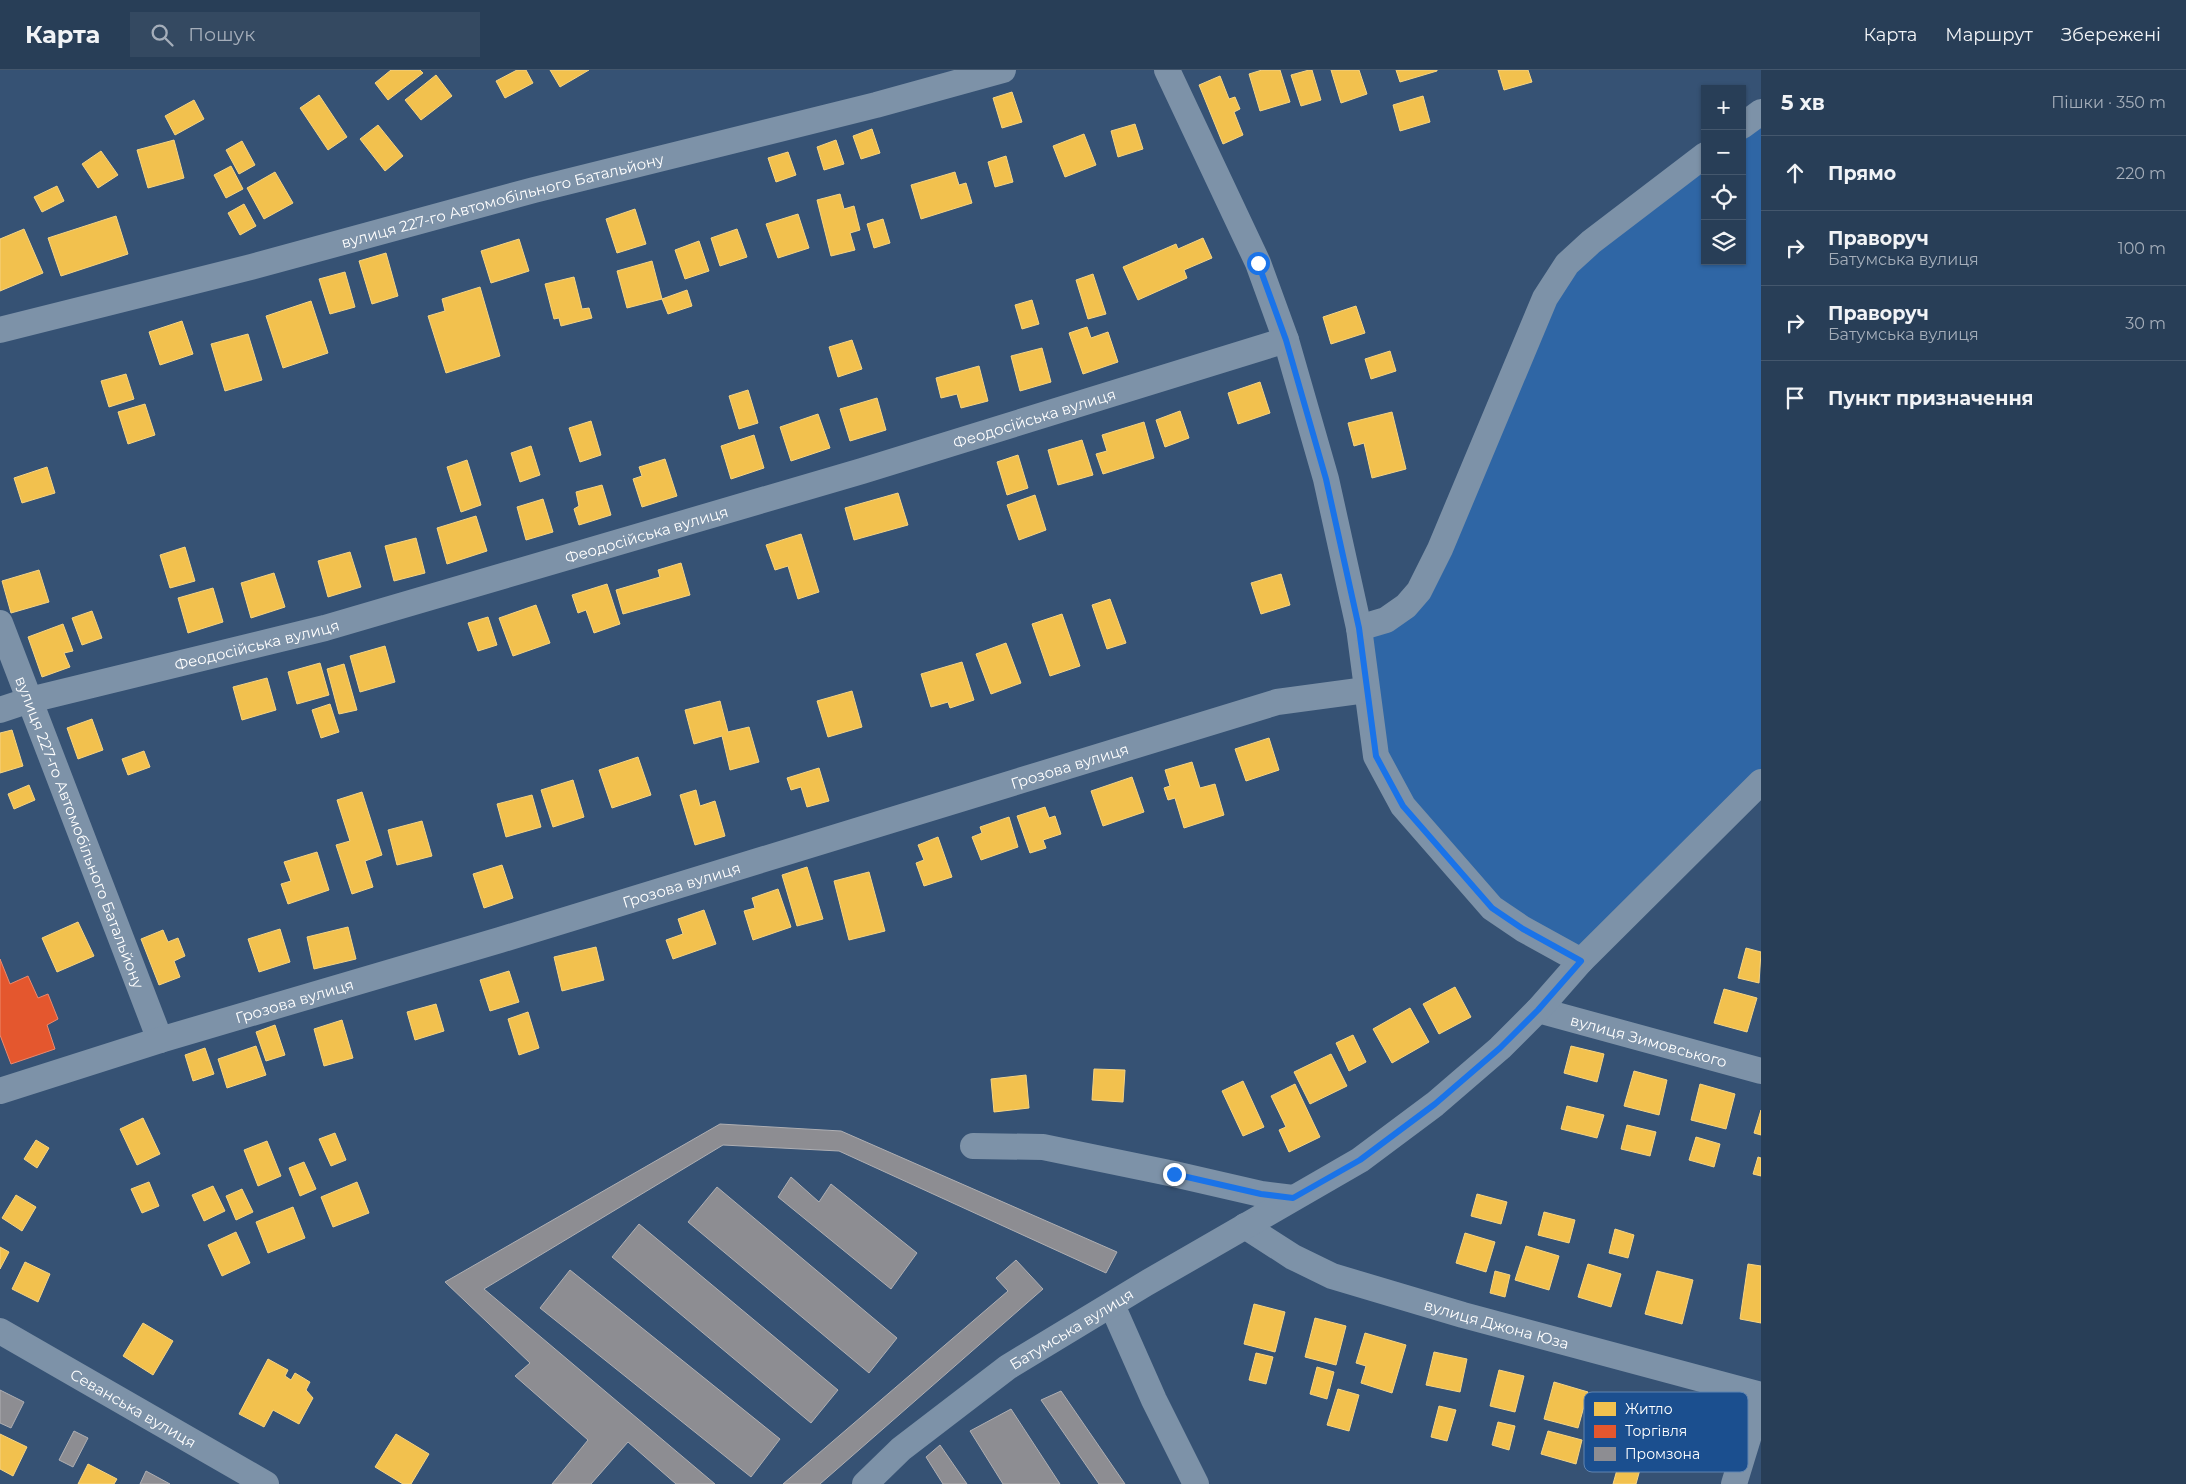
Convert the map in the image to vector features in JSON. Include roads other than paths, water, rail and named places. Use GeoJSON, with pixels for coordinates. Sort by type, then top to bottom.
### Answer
{"type":"FeatureCollection","features":[{"type":"Feature","properties":{"kind":"street","name":"вулиця 227-го Автомобільного Батальйону"},"geometry":{"type":"LineString","coordinates":[[0,330],[251,267],[534,190],[876,105],[1003,70]]}},
{"type":"Feature","properties":{"kind":"street"},"geometry":{"type":"LineString","coordinates":[[1167,70],[1258,263],[1286,340],[1326,479],[1359,628],[1376,756],[1403,806],[1492,908],[1523,929],[1581,961]]}},
{"type":"Feature","properties":{"kind":"street"},"geometry":{"type":"LineString","coordinates":[[1746,123],[1761,112]]}},
{"type":"Feature","properties":{"kind":"street"},"geometry":{"type":"LineString","coordinates":[[1359,628],[1386,620],[1406,606],[1419,591],[1440,549],[1545,298],[1567,264],[1591,242],[1701,158]]}},
{"type":"Feature","properties":{"kind":"street","name":"Феодосійська вулиця"},"geometry":{"type":"LineString","coordinates":[[0,710],[30,700],[326,628],[853,474],[1286,340]]}},
{"type":"Feature","properties":{"kind":"street","name":"вулиця 227-го Автомобільного Батальйону"},"geometry":{"type":"LineString","coordinates":[[0,623],[160,1040]]}},
{"type":"Feature","properties":{"kind":"street","name":"Грозова вулиця"},"geometry":{"type":"LineString","coordinates":[[0,1091],[160,1040],[491,942],[1277,702],[1366,690]]}},
{"type":"Feature","properties":{"kind":"street","name":"Батумська вулиця"},"geometry":{"type":"LineString","coordinates":[[865,1484],[901,1449],[1008,1368],[1245,1226],[1360,1160],[1435,1104],[1500,1048],[1538,1010],[1581,961],[1761,782]]}},
{"type":"Feature","properties":{"kind":"street","name":"вулиця Зимовського"},"geometry":{"type":"LineString","coordinates":[[1538,1010],[1761,1071]]}},
{"type":"Feature","properties":{"kind":"street"},"geometry":{"type":"LineString","coordinates":[[973,1146],[1043,1147],[1261,1194],[1293,1198]]}},
{"type":"Feature","properties":{"kind":"street","name":"вулиця Джона Юза"},"geometry":{"type":"LineString","coordinates":[[1245,1226],[1293,1257],[1332,1276],[1463,1315],[1746,1392]]}},
{"type":"Feature","properties":{"kind":"street"},"geometry":{"type":"LineString","coordinates":[[1112,1305],[1154,1400],[1196,1484]]}},
{"type":"Feature","properties":{"kind":"street","name":"Севанська вулиця"},"geometry":{"type":"LineString","coordinates":[[0,1331],[266,1484]]}},
{"type":"Feature","properties":{"kind":"street","name":"вулиця Джона Юза"},"geometry":{"type":"LineString","coordinates":[[1748,1392],[1761,1396],[1748,1438]]}},
{"type":"Feature","properties":{"kind":"street","name":"вулиця Джона Юза"},"geometry":{"type":"LineString","coordinates":[[1734,1484],[1738,1472]]}}]}
